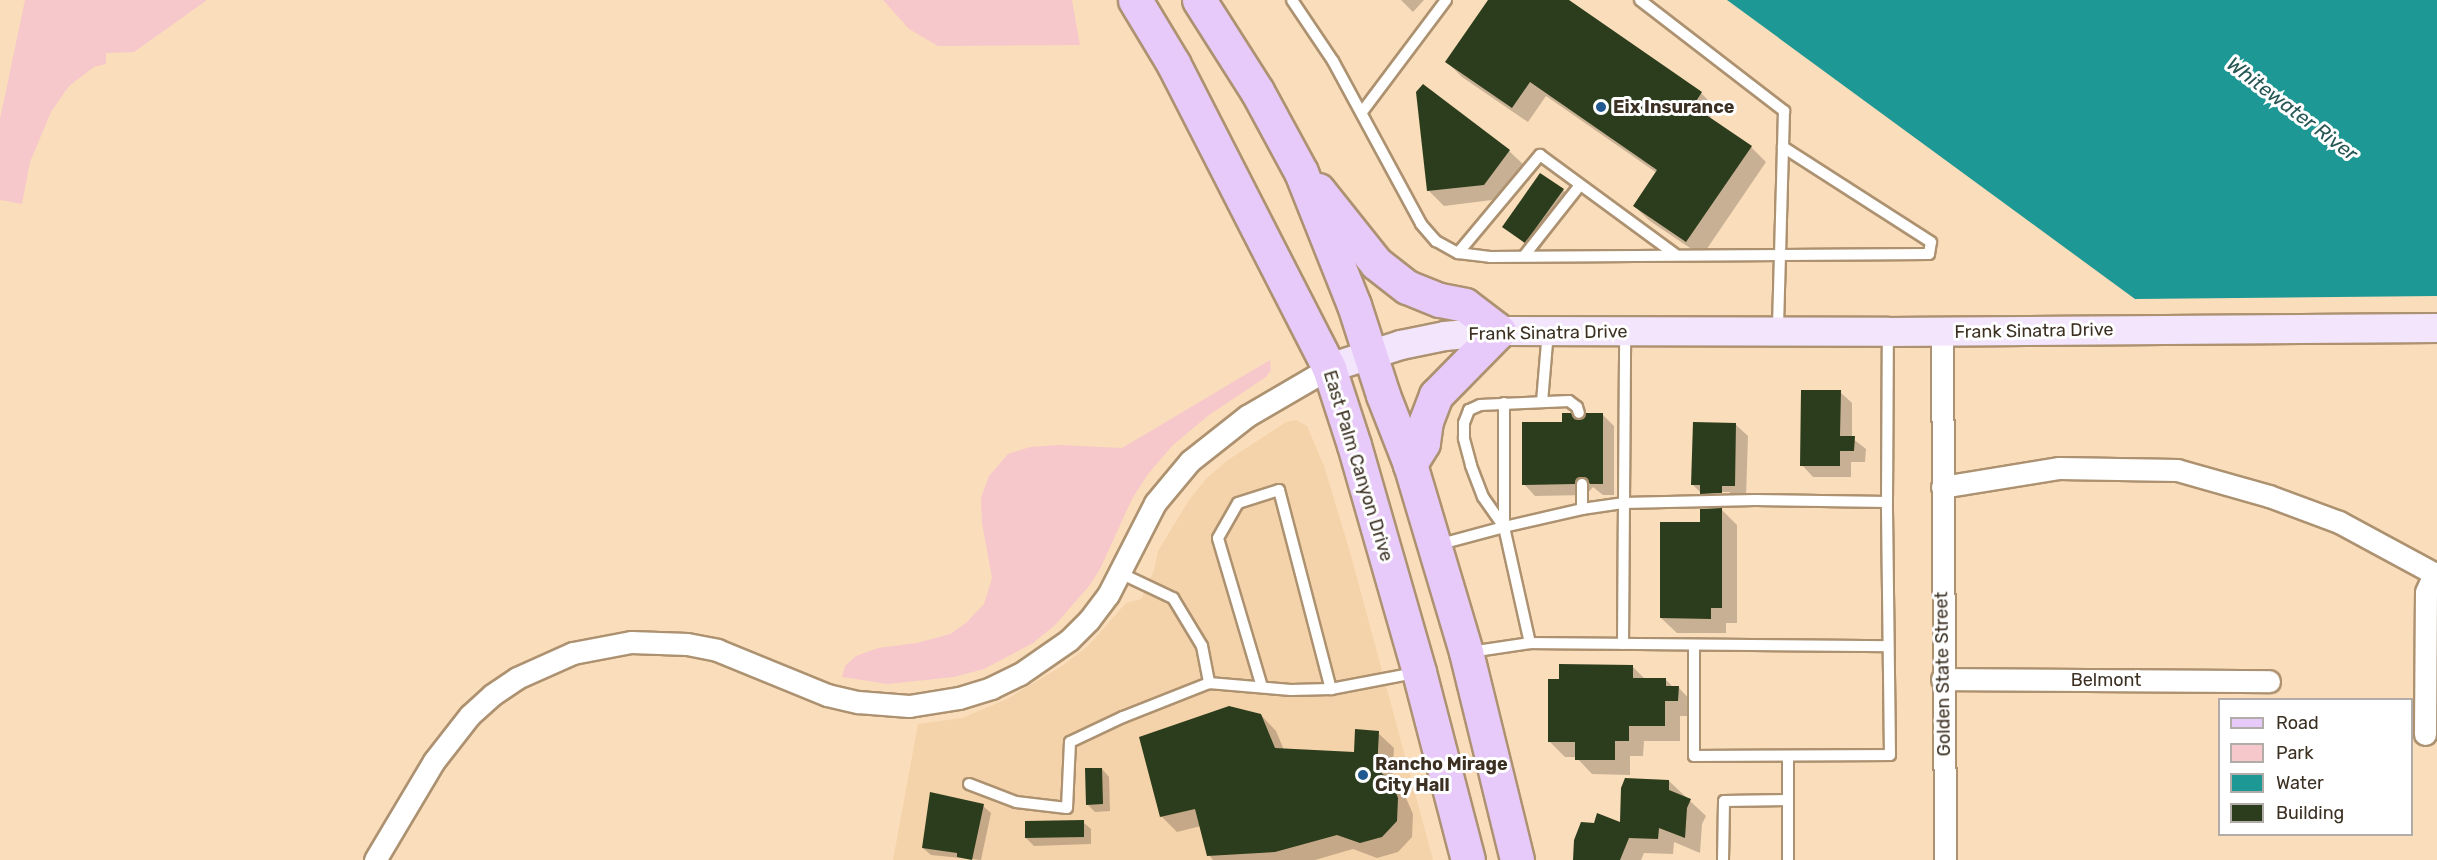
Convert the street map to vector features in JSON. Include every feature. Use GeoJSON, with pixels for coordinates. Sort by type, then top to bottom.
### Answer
{"type":"FeatureCollection","features":[{"type":"Feature","properties":{"kind":"main road","name":"East Palm Canyon Drive"},"geometry":{"type":"LineString","coordinates":[[1136,0],[1173,63],[1329,368],[1419,672],[1468,860]]}},
{"type":"Feature","properties":{"kind":"main road"},"geometry":{"type":"LineString","coordinates":[[1199,0],[1257,91],[1301,172],[1371,353],[1383,395],[1410,464],[1467,652],[1517,860]]}},
{"type":"Feature","properties":{"kind":"main road"},"geometry":{"type":"LineString","coordinates":[[1301,172],[1336,210],[1376,263],[1407,287],[1440,300],[1465,306],[1499,331],[1436,395],[1426,421],[1423,443],[1410,464]]}},
{"type":"Feature","properties":{"kind":"main road","name":"Frank Sinatra Drive"},"geometry":{"type":"LineString","coordinates":[[1329,368],[1371,353],[1445,336],[1499,331],[1942,332],[2437,328]]}},
{"type":"Feature","properties":{"kind":"street","name":"Golden State Street"},"geometry":{"type":"LineString","coordinates":[[1942,332],[1942,679],[1946,860]]}},
{"type":"Feature","properties":{"kind":"street","name":"Frank Sinatra Drive"},"geometry":{"type":"LineString","coordinates":[[375,860],[435,761],[464,722],[492,695],[517,678],[554,660],[600,646],[631,642],[687,644],[717,650],[827,695],[858,702],[919,705],[959,698],[991,688],[1046,658],[1089,620],[1108,596],[1155,503],[1190,461],[1247,416],[1329,368]]}},
{"type":"Feature","properties":{"kind":"street"},"geometry":{"type":"LineString","coordinates":[[1942,488],[2059,468],[2177,470],[2269,496],[2339,522],[2436,574],[2427,592],[2425,734]]}},
{"type":"Feature","properties":{"kind":"street","name":"Belmont"},"geometry":{"type":"LineString","coordinates":[[1942,679],[2269,681]]}},
{"type":"Feature","properties":{"kind":"lane"},"geometry":{"type":"LineString","coordinates":[[1292,0],[1333,61],[1421,224],[1436,241],[1458,253],[1524,256],[1929,254],[1931,242],[1783,147]]}},
{"type":"Feature","properties":{"kind":"lane"},"geometry":{"type":"LineString","coordinates":[[1362,112],[1446,0]]}},
{"type":"Feature","properties":{"kind":"lane"},"geometry":{"type":"LineString","coordinates":[[1641,0],[1784,111],[1778,332]]}},
{"type":"Feature","properties":{"kind":"lane"},"geometry":{"type":"LineString","coordinates":[[1458,253],[1540,155],[1676,255]]}},
{"type":"Feature","properties":{"kind":"lane"},"geometry":{"type":"LineString","coordinates":[[1524,256],[1580,185]]}},
{"type":"Feature","properties":{"kind":"lane"},"geometry":{"type":"LineString","coordinates":[[1542,402],[1548,331]]}},
{"type":"Feature","properties":{"kind":"lane"},"geometry":{"type":"LineString","coordinates":[[1623,644],[1625,331]]}},
{"type":"Feature","properties":{"kind":"lane"},"geometry":{"type":"LineString","coordinates":[[1694,645],[1694,756],[1890,755],[1887,502],[1888,332]]}},
{"type":"Feature","properties":{"kind":"lane"},"geometry":{"type":"LineString","coordinates":[[1504,527],[1483,497],[1464,438],[1464,423],[1469,410],[1480,405],[1569,401],[1577,406],[1579,413]]}},
{"type":"Feature","properties":{"kind":"lane"},"geometry":{"type":"LineString","coordinates":[[1504,403],[1504,527],[1530,643]]}},
{"type":"Feature","properties":{"kind":"lane"},"geometry":{"type":"LineString","coordinates":[[1582,484],[1582,509]]}},
{"type":"Feature","properties":{"kind":"lane"},"geometry":{"type":"LineString","coordinates":[[1262,687],[1218,538],[1238,503],[1279,490],[1331,689]]}},
{"type":"Feature","properties":{"kind":"lane"},"geometry":{"type":"LineString","coordinates":[[1434,546],[1582,509],[1623,503],[1755,500],[1887,502]]}},
{"type":"Feature","properties":{"kind":"lane"},"geometry":{"type":"LineString","coordinates":[[1120,573],[1173,598],[1202,646],[1209,683]]}},
{"type":"Feature","properties":{"kind":"lane"},"geometry":{"type":"LineString","coordinates":[[1467,652],[1530,643],[1888,646]]}},
{"type":"Feature","properties":{"kind":"lane"},"geometry":{"type":"LineString","coordinates":[[969,784],[1016,802],[1067,808],[1070,742],[1123,717],[1209,683],[1331,689],[1419,672]]}},
{"type":"Feature","properties":{"kind":"lane"},"geometry":{"type":"LineString","coordinates":[[1788,756],[1788,860]]}},
{"type":"Feature","properties":{"kind":"lane"},"geometry":{"type":"LineString","coordinates":[[1723,860],[1724,801],[1788,800]]}},
{"type":"Feature","properties":{"kind":"shaded area"},"geometry":{"type":"Polygon","coordinates":[[[1296,420],[1307,426],[1324,466],[1350,552],[1433,860],[893,860],[918,724],[962,718],[1007,699],[1062,666],[1088,646],[1126,603],[1141,599],[1154,570],[1158,551],[1189,500],[1206,479],[1228,460],[1286,422],[1296,420]]]}},
{"type":"Feature","properties":{"kind":"green space"},"geometry":{"type":"Polygon","coordinates":[[[25,0],[207,0],[134,52],[106,53],[106,64],[94,67],[69,86],[51,112],[30,162],[22,204],[0,200],[0,119],[25,0]]]}},
{"type":"Feature","properties":{"kind":"green space"},"geometry":{"type":"Polygon","coordinates":[[[883,0],[1072,0],[1080,45],[938,46],[909,29],[883,0]]]}},
{"type":"Feature","properties":{"kind":"green space"},"geometry":{"type":"Polygon","coordinates":[[[1270,360],[1271,370],[1266,377],[1209,415],[1173,445],[1148,474],[1132,499],[1100,569],[1089,586],[1055,625],[1033,643],[984,669],[954,677],[888,684],[842,677],[845,666],[856,656],[878,648],[917,643],[950,634],[966,623],[984,604],[992,578],[982,523],[981,498],[989,476],[1008,454],[1030,447],[1059,445],[1122,448],[1270,360]]]}},
{"type":"Feature","properties":{"kind":"water","name":"Whitewater River"},"geometry":{"type":"Polygon","coordinates":[[[1727,0],[2437,0],[2437,296],[2135,299],[1727,0]]]}},
{"type":"Feature","properties":{"kind":"building"},"geometry":{"type":"Polygon","coordinates":[[[1488,0],[1569,0],[1702,92],[1693,106],[1752,146],[1686,242],[1633,206],[1657,170],[1530,82],[1512,108],[1445,62],[1488,0]]]}},
{"type":"Feature","properties":{"kind":"building"},"geometry":{"type":"Polygon","coordinates":[[[1423,84],[1510,150],[1484,185],[1427,191],[1416,92],[1423,84]]]}},
{"type":"Feature","properties":{"kind":"building"},"geometry":{"type":"Polygon","coordinates":[[[1540,173],[1564,189],[1525,243],[1502,227],[1540,173]]]}},
{"type":"Feature","properties":{"kind":"building"},"geometry":{"type":"Polygon","coordinates":[[[1801,390],[1841,390],[1840,436],[1855,436],[1854,451],[1840,451],[1840,466],[1800,466],[1801,390]]]}},
{"type":"Feature","properties":{"kind":"building"},"geometry":{"type":"Polygon","coordinates":[[[1562,413],[1571,413],[1578,420],[1584,418],[1586,413],[1603,413],[1603,484],[1590,484],[1586,478],[1581,477],[1575,484],[1522,485],[1522,422],[1562,422],[1562,413]]]}},
{"type":"Feature","properties":{"kind":"building"},"geometry":{"type":"Polygon","coordinates":[[[1693,422],[1736,423],[1735,486],[1722,486],[1722,493],[1700,494],[1700,485],[1691,485],[1693,422]]]}},
{"type":"Feature","properties":{"kind":"building"},"geometry":{"type":"Polygon","coordinates":[[[1722,508],[1722,608],[1711,608],[1711,619],[1660,618],[1660,522],[1700,522],[1700,509],[1722,508]]]}},
{"type":"Feature","properties":{"kind":"building"},"geometry":{"type":"Polygon","coordinates":[[[1559,664],[1633,665],[1633,678],[1666,678],[1666,686],[1679,686],[1678,701],[1665,701],[1665,726],[1629,726],[1629,741],[1615,741],[1615,760],[1575,760],[1575,742],[1548,742],[1548,679],[1559,679],[1559,664]]]}},
{"type":"Feature","properties":{"kind":"building"},"geometry":{"type":"Polygon","coordinates":[[[1229,706],[1261,714],[1275,748],[1354,752],[1355,729],[1379,731],[1377,770],[1391,780],[1398,798],[1397,821],[1382,837],[1360,843],[1337,835],[1275,852],[1207,856],[1195,809],[1160,817],[1139,737],[1229,706]]]}},
{"type":"Feature","properties":{"kind":"building"},"geometry":{"type":"Polygon","coordinates":[[[1085,768],[1102,768],[1103,804],[1086,805],[1085,768]]]}},
{"type":"Feature","properties":{"kind":"building"},"geometry":{"type":"Polygon","coordinates":[[[1625,778],[1669,780],[1669,790],[1691,799],[1687,808],[1685,838],[1659,828],[1658,839],[1629,838],[1620,860],[1573,860],[1574,840],[1581,822],[1594,823],[1597,813],[1620,822],[1621,788],[1625,778]]]}},
{"type":"Feature","properties":{"kind":"building"},"geometry":{"type":"Polygon","coordinates":[[[930,792],[984,804],[972,860],[957,857],[957,853],[922,848],[930,792]]]}},
{"type":"Feature","properties":{"kind":"building"},"geometry":{"type":"Polygon","coordinates":[[[1084,820],[1084,837],[1025,838],[1025,821],[1084,820]]]}},
{"type":"Feature","properties":{"kind":"place","name":"Eix Insurance"},"geometry":{"type":"Point","coordinates":[1601,107]}},
{"type":"Feature","properties":{"kind":"place","name":"Rancho Mirage City Hall"},"geometry":{"type":"Point","coordinates":[1363,775]}}]}
